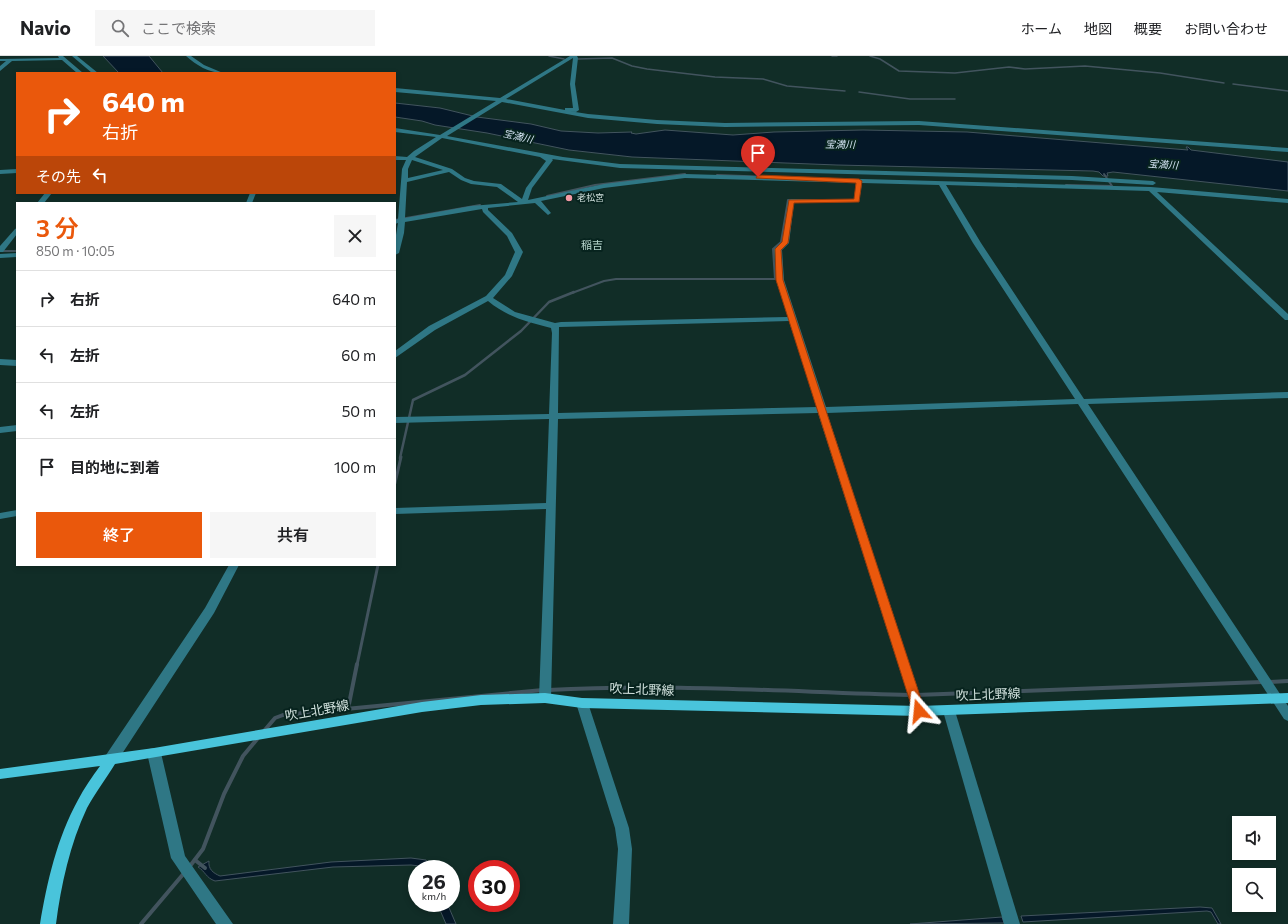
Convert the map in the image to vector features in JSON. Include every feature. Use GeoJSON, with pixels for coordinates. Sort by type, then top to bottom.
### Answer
{"type":"FeatureCollection","features":[{"type":"Feature","properties":{"kind":"main road","name":"吹上北野線"},"geometry":{"type":"LineString","coordinates":[[0,774],[154,754],[422,707],[481,700],[545,698],[582,702],[949,711],[1282,698]]}},
{"type":"Feature","properties":{"kind":"main road"},"geometry":{"type":"LineString","coordinates":[[48,924],[51,900],[67,844],[81,808],[111,760]]}},
{"type":"Feature","properties":{"kind":"street"},"geometry":{"type":"LineString","coordinates":[[74,56],[94,72]]}},
{"type":"Feature","properties":{"kind":"street"},"geometry":{"type":"LineString","coordinates":[[188,56],[202,66],[217,72]]}},
{"type":"Feature","properties":{"kind":"street"},"geometry":{"type":"LineString","coordinates":[[396,90],[461,94],[502,101],[576,110],[573,95],[572,73],[576,58],[574,56],[502,101],[445,134],[416,152],[409,159],[404,181],[399,221],[401,233],[396,250]]}},
{"type":"Feature","properties":{"kind":"street"},"geometry":{"type":"LineString","coordinates":[[0,60],[61,57],[79,72]]}},
{"type":"Feature","properties":{"kind":"street"},"geometry":{"type":"LineString","coordinates":[[0,69],[12,60]]}},
{"type":"Feature","properties":{"kind":"street"},"geometry":{"type":"LineString","coordinates":[[519,103],[596,117],[657,122],[725,125],[914,123],[1288,150]]}},
{"type":"Feature","properties":{"kind":"street"},"geometry":{"type":"LineString","coordinates":[[396,130],[445,134],[540,154],[620,166],[1134,180],[1254,198]]}},
{"type":"Feature","properties":{"kind":"street"},"geometry":{"type":"LineString","coordinates":[[540,154],[550,160],[568,159]]}},
{"type":"Feature","properties":{"kind":"street"},"geometry":{"type":"LineString","coordinates":[[396,158],[404,158]]}},
{"type":"Feature","properties":{"kind":"street"},"geometry":{"type":"LineString","coordinates":[[412,158],[450,170],[463,179],[473,183],[499,185],[524,203]]}},
{"type":"Feature","properties":{"kind":"street"},"geometry":{"type":"LineString","coordinates":[[524,203],[529,188],[550,160]]}},
{"type":"Feature","properties":{"kind":"street"},"geometry":{"type":"LineString","coordinates":[[404,181],[450,170]]}},
{"type":"Feature","properties":{"kind":"street"},"geometry":{"type":"LineString","coordinates":[[0,172],[16,171]]}},
{"type":"Feature","properties":{"kind":"street"},"geometry":{"type":"LineString","coordinates":[[399,221],[485,207],[524,203],[604,186],[672,177],[732,176],[942,184],[1151,188],[1288,201]]}},
{"type":"Feature","properties":{"kind":"street"},"geometry":{"type":"LineString","coordinates":[[859,181],[857,201],[791,201],[785,243],[778,249],[780,280],[919,711]]}},
{"type":"Feature","properties":{"kind":"street"},"geometry":{"type":"LineString","coordinates":[[942,184],[977,243],[1080,401],[1282,698],[1288,716]]}},
{"type":"Feature","properties":{"kind":"street"},"geometry":{"type":"LineString","coordinates":[[1151,188],[1288,318]]}},
{"type":"Feature","properties":{"kind":"street"},"geometry":{"type":"LineString","coordinates":[[41,202],[47,194]]}},
{"type":"Feature","properties":{"kind":"street"},"geometry":{"type":"LineString","coordinates":[[536,200],[548,213]]}},
{"type":"Feature","properties":{"kind":"street"},"geometry":{"type":"LineString","coordinates":[[396,354],[432,328],[489,298],[508,276],[519,252],[512,235],[484,212],[485,207]]}},
{"type":"Feature","properties":{"kind":"street"},"geometry":{"type":"LineString","coordinates":[[0,250],[16,231]]}},
{"type":"Feature","properties":{"kind":"street"},"geometry":{"type":"LineString","coordinates":[[0,256],[16,255]]}},
{"type":"Feature","properties":{"kind":"street"},"geometry":{"type":"LineString","coordinates":[[489,298],[500,308],[516,317],[555,326],[561,324],[793,319]]}},
{"type":"Feature","properties":{"kind":"street"},"geometry":{"type":"LineString","coordinates":[[545,698],[555,326]]}},
{"type":"Feature","properties":{"kind":"street"},"geometry":{"type":"LineString","coordinates":[[0,362],[16,363]]}},
{"type":"Feature","properties":{"kind":"street"},"geometry":{"type":"LineString","coordinates":[[396,420],[821,410],[1288,395]]}},
{"type":"Feature","properties":{"kind":"street"},"geometry":{"type":"LineString","coordinates":[[0,430],[16,428]]}},
{"type":"Feature","properties":{"kind":"street"},"geometry":{"type":"LineString","coordinates":[[396,511],[550,506]]}},
{"type":"Feature","properties":{"kind":"street"},"geometry":{"type":"LineString","coordinates":[[0,516],[16,513]]}},
{"type":"Feature","properties":{"kind":"street"},"geometry":{"type":"LineString","coordinates":[[111,760],[210,610],[233,566]]}},
{"type":"Feature","properties":{"kind":"street"},"geometry":{"type":"LineString","coordinates":[[582,702],[622,828],[625,849],[621,924]]}},
{"type":"Feature","properties":{"kind":"street"},"geometry":{"type":"LineString","coordinates":[[949,711],[1012,924]]}},
{"type":"Feature","properties":{"kind":"street"},"geometry":{"type":"LineString","coordinates":[[154,754],[178,858],[225,924]]}},
{"type":"Feature","properties":{"kind":"water"},"geometry":{"type":"Polygon","coordinates":[[[103,56],[149,56],[162,72],[118,72],[103,56]]]}},
{"type":"Feature","properties":{"kind":"water","name":"宝満川"},"geometry":{"type":"Polygon","coordinates":[[[396,103],[440,108],[477,117],[531,124],[561,131],[598,133],[632,132],[631,133],[636,134],[665,130],[733,135],[774,132],[863,130],[967,132],[1188,150],[1186,147],[1188,147],[1191,150],[1288,162],[1288,191],[1113,172],[1107,173],[1108,176],[1103,176],[1099,172],[1093,171],[837,165],[632,157],[569,150],[487,133],[435,125],[422,121],[396,117],[396,103]]]}},
{"type":"Feature","properties":{"kind":"water"},"geometry":{"type":"Polygon","coordinates":[[[411,858],[426,860],[408,860],[408,865],[333,867],[215,881],[198,867],[209,861],[209,866],[215,874],[220,876],[331,862],[411,858]]]}},
{"type":"Feature","properties":{"kind":"water"},"geometry":{"type":"Polygon","coordinates":[[[1200,907],[1212,908],[1221,924],[1218,924],[1211,912],[1207,911],[1023,922],[1021,916],[1200,907]]]}},
{"type":"Feature","properties":{"kind":"water"},"geometry":{"type":"Polygon","coordinates":[[[441,912],[451,912],[456,924],[446,924],[441,912]]]}},
{"type":"Feature","properties":{"kind":"water"},"geometry":{"type":"Polygon","coordinates":[[[1002,917],[1004,923],[910,924],[1002,917]]]}},
{"type":"Feature","properties":{"kind":"waterway"},"geometry":{"type":"LineString","coordinates":[[549,56],[564,59]]}},
{"type":"Feature","properties":{"kind":"waterway"},"geometry":{"type":"LineString","coordinates":[[832,56],[837,56]]}},
{"type":"Feature","properties":{"kind":"waterway"},"geometry":{"type":"LineString","coordinates":[[870,56],[880,59],[899,71],[955,73],[1009,67],[1025,69],[1085,66],[1160,73],[1224,83]]}},
{"type":"Feature","properties":{"kind":"waterway"},"geometry":{"type":"LineString","coordinates":[[578,59],[612,58],[632,66],[647,69],[715,77],[763,79],[787,86],[845,91]]}},
{"type":"Feature","properties":{"kind":"waterway"},"geometry":{"type":"LineString","coordinates":[[1233,84],[1288,91]]}},
{"type":"Feature","properties":{"kind":"waterway"},"geometry":{"type":"LineString","coordinates":[[859,92],[910,99],[955,99]]}},
{"type":"Feature","properties":{"kind":"waterway"},"geometry":{"type":"LineString","coordinates":[[547,196],[595,185],[685,174]]}},
{"type":"Feature","properties":{"kind":"waterway"},"geometry":{"type":"LineString","coordinates":[[1066,185],[1112,186],[1104,174]]}},
{"type":"Feature","properties":{"kind":"waterway"},"geometry":{"type":"LineString","coordinates":[[717,175],[803,178]]}},
{"type":"Feature","properties":{"kind":"waterway"},"geometry":{"type":"LineString","coordinates":[[572,293],[604,281],[616,279],[775,279],[773,249],[781,242],[788,200],[794,200]]}},
{"type":"Feature","properties":{"kind":"waterway"},"geometry":{"type":"LineString","coordinates":[[396,220],[480,205]]}},
{"type":"Feature","properties":{"kind":"waterway"},"geometry":{"type":"LineString","coordinates":[[1,251],[16,251]]}},
{"type":"Feature","properties":{"kind":"waterway"},"geometry":{"type":"LineString","coordinates":[[400,458],[413,400],[465,375],[521,331],[549,302],[574,292]]}},
{"type":"Feature","properties":{"kind":"waterway"},"geometry":{"type":"LineString","coordinates":[[396,479],[401,457]]}},
{"type":"Feature","properties":{"kind":"waterway"},"geometry":{"type":"LineString","coordinates":[[357,665],[378,566]]}},
{"type":"Feature","properties":{"kind":"waterway"},"geometry":{"type":"LineString","coordinates":[[348,709],[357,664]]}},
{"type":"Feature","properties":{"kind":"waterway"},"geometry":{"type":"LineString","coordinates":[[1268,682],[1288,681]]}},
{"type":"Feature","properties":{"kind":"waterway"},"geometry":{"type":"LineString","coordinates":[[916,695],[1262,682]]}},
{"type":"Feature","properties":{"kind":"waterway"},"geometry":{"type":"LineString","coordinates":[[548,690],[638,687],[910,695]]}},
{"type":"Feature","properties":{"kind":"waterway"},"geometry":{"type":"LineString","coordinates":[[348,709],[543,690]]}},
{"type":"Feature","properties":{"kind":"waterway"},"geometry":{"type":"LineString","coordinates":[[264,731],[275,718],[283,715],[348,709]]}},
{"type":"Feature","properties":{"kind":"waterway"},"geometry":{"type":"LineString","coordinates":[[190,866],[203,849],[224,794],[243,756],[258,738]]}},
{"type":"Feature","properties":{"kind":"waterway"},"geometry":{"type":"LineString","coordinates":[[195,860],[205,868]]}},
{"type":"Feature","properties":{"kind":"waterway"},"geometry":{"type":"LineString","coordinates":[[141,924],[185,872]]}},
{"type":"Feature","properties":{"kind":"place","name":"老松宮"},"geometry":{"type":"Point","coordinates":[569,198]}},
{"type":"Feature","properties":{"kind":"district","name":"稲吉"},"geometry":{"type":"Point","coordinates":[592,245]}},
{"type":"Feature","properties":{"kind":"route"},"geometry":{"type":"LineString","coordinates":[[758,177],[859,181],[857,201],[791,201],[785,243],[778,249],[780,280],[919,711]]}}]}
